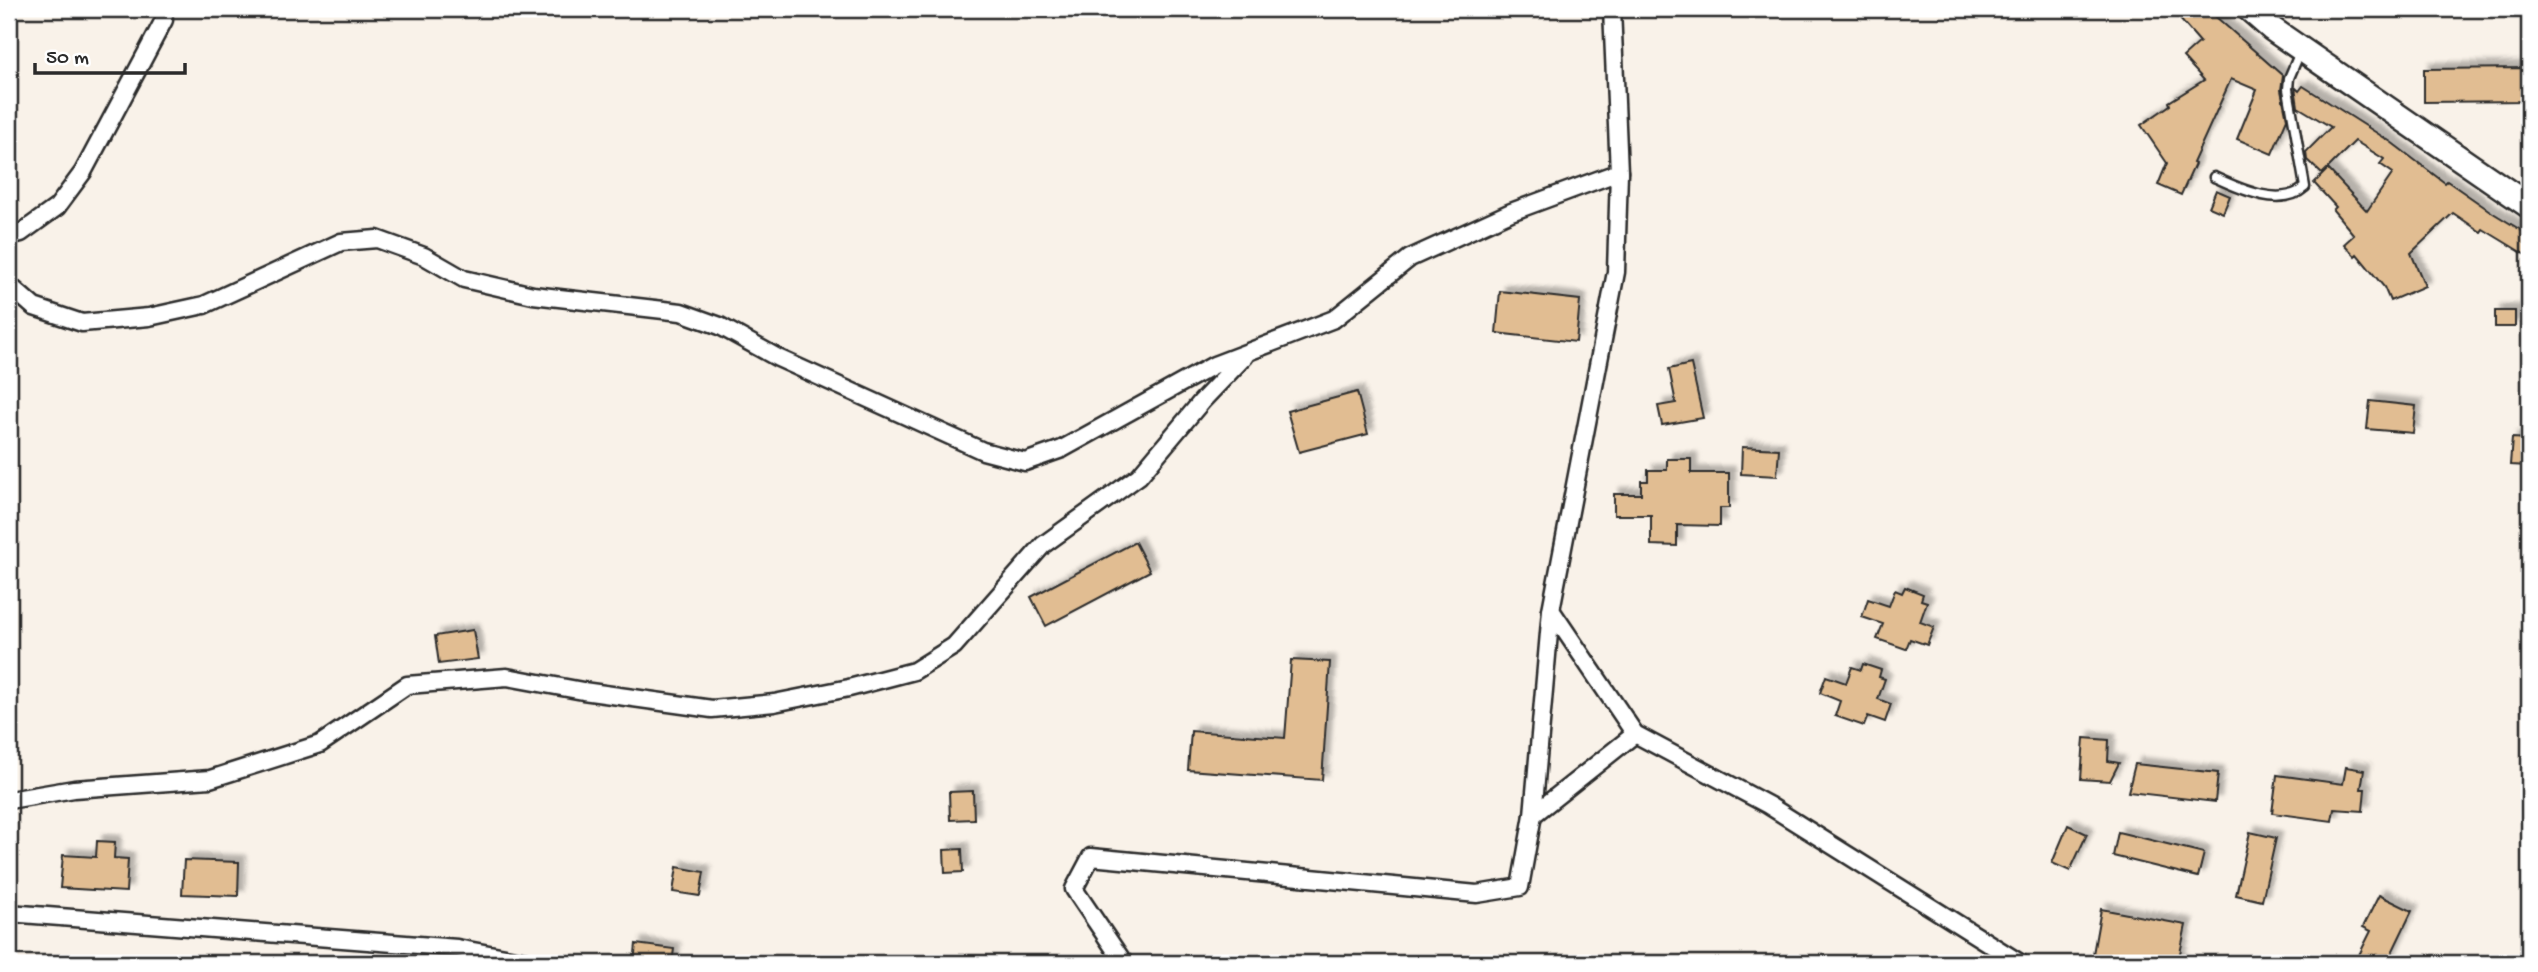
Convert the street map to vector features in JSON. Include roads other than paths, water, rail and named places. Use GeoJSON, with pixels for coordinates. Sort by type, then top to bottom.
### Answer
{"type":"FeatureCollection","features":[{"type":"Feature","properties":{"kind":"street"},"geometry":{"type":"LineString","coordinates":[[9,236],[21,233],[57,208],[83,172],[164,20],[163,9]]}},
{"type":"Feature","properties":{"kind":"street"},"geometry":{"type":"LineString","coordinates":[[1124,963],[1074,889],[1091,857],[1477,894],[1520,887],[1534,816],[1551,610],[1616,272],[1619,172],[1612,9]]}},
{"type":"Feature","properties":{"kind":"street"},"geometry":{"type":"LineString","coordinates":[[2257,12],[2302,50],[2529,206]]}},
{"type":"Feature","properties":{"kind":"street"},"geometry":{"type":"LineString","coordinates":[[9,285],[34,307],[82,323],[149,317],[204,305],[341,242],[377,239],[424,256],[464,279],[475,282],[533,295],[681,312],[720,326],[778,358],[983,451],[1026,462],[1062,449],[1214,365],[1334,319],[1410,258],[1511,212],[1619,172]]}},
{"type":"Feature","properties":{"kind":"street"},"geometry":{"type":"LineString","coordinates":[[9,800],[74,789],[210,779],[320,744],[407,685],[507,677],[583,691],[712,709],[774,703],[914,671],[954,646],[1044,545],[1139,476],[1202,401],[1250,351]]}},
{"type":"Feature","properties":{"kind":"street"},"geometry":{"type":"LineString","coordinates":[[1551,610],[1635,734],[1768,804],[2020,963]]}},
{"type":"Feature","properties":{"kind":"street"},"geometry":{"type":"LineString","coordinates":[[1534,816],[1635,734]]}},
{"type":"Feature","properties":{"kind":"street"},"geometry":{"type":"LineString","coordinates":[[9,913],[457,948],[537,963]]}},
{"type":"Feature","properties":{"kind":"lane"},"geometry":{"type":"LineString","coordinates":[[2214,177],[2263,196],[2291,194],[2305,187],[2288,89],[2289,78],[2302,50]]}}]}
